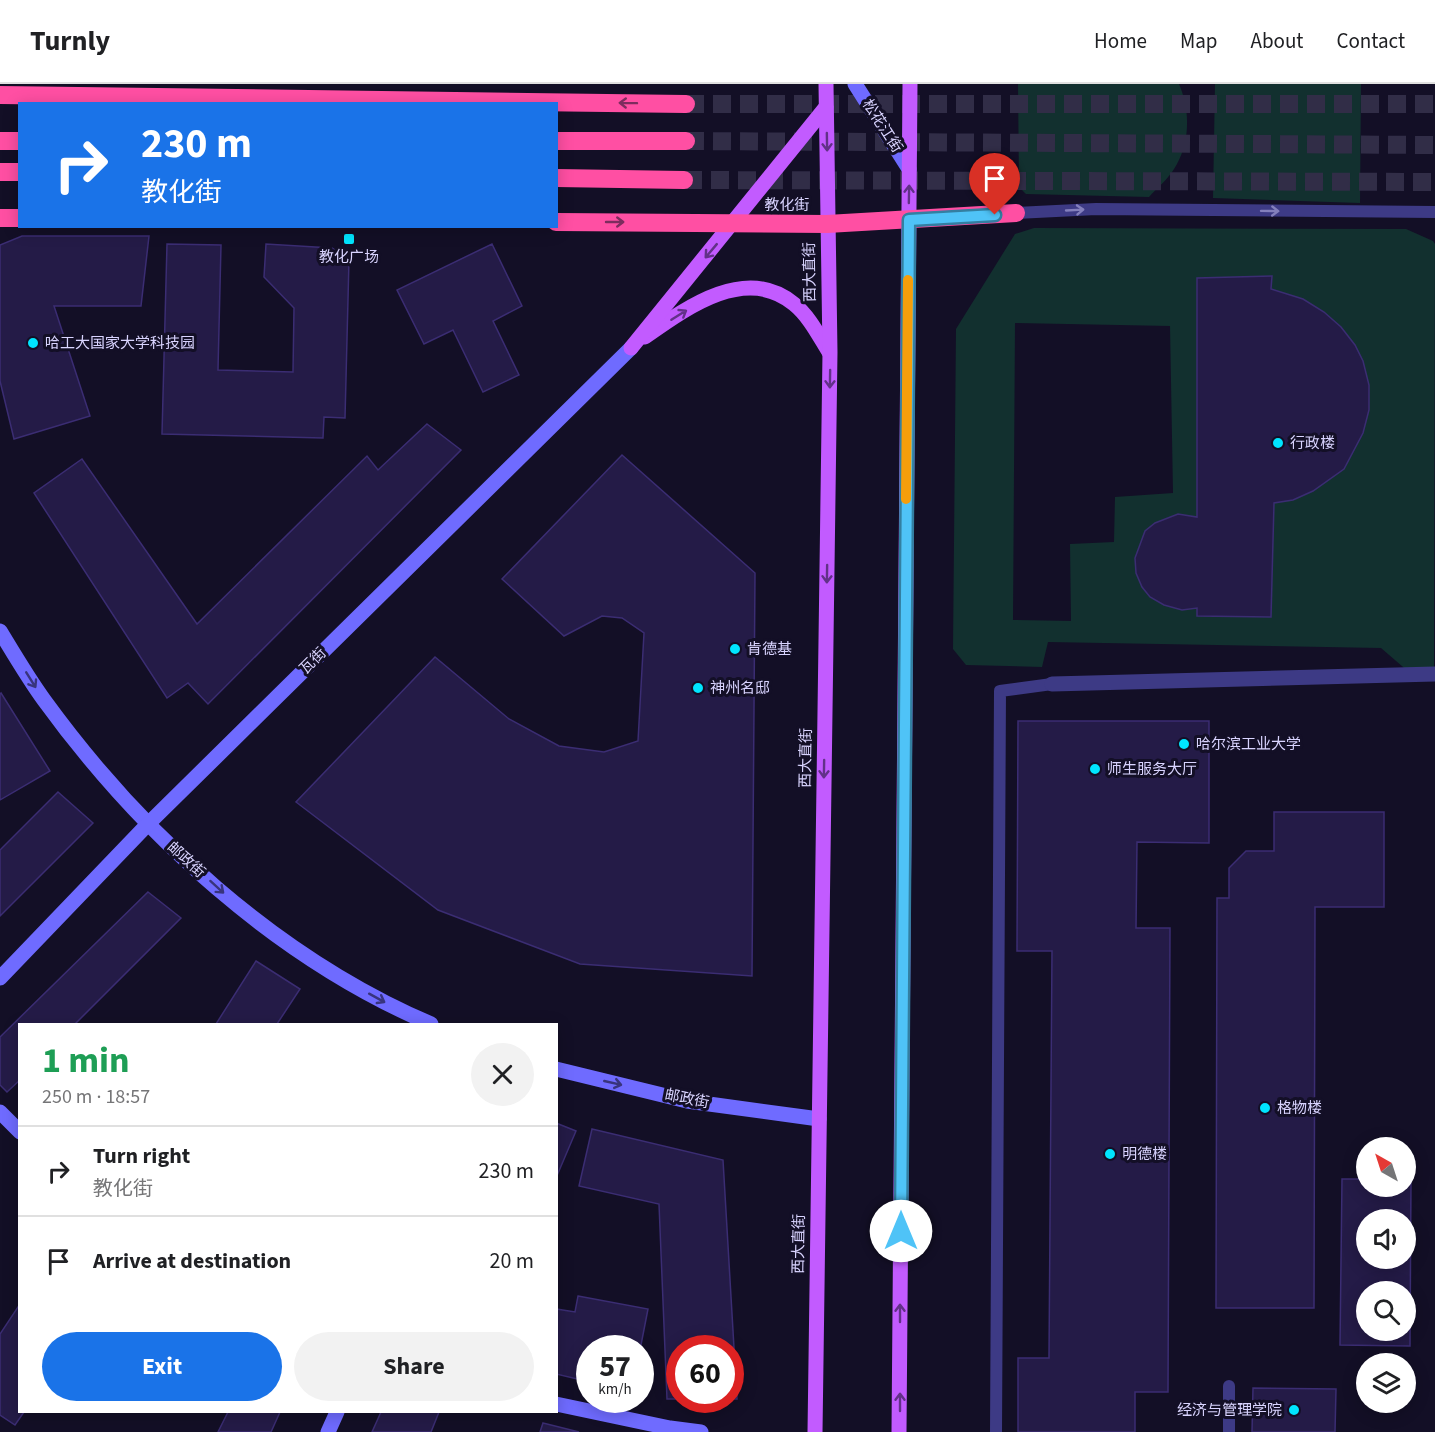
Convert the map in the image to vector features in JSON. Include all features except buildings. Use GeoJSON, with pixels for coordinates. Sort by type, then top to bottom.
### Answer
{"type":"FeatureCollection","features":[{"type":"Feature","properties":{"kind":"highway"},"geometry":{"type":"LineString","coordinates":[[0,95],[534,102]]}},
{"type":"Feature","properties":{"kind":"highway"},"geometry":{"type":"LineString","coordinates":[[558,102],[686,104]]}},
{"type":"Feature","properties":{"kind":"highway"},"geometry":{"type":"LineString","coordinates":[[0,141],[18,141]]}},
{"type":"Feature","properties":{"kind":"highway"},"geometry":{"type":"LineString","coordinates":[[558,141],[686,141]]}},
{"type":"Feature","properties":{"kind":"highway"},"geometry":{"type":"LineString","coordinates":[[0,171],[18,172]]}},
{"type":"Feature","properties":{"kind":"highway"},"geometry":{"type":"LineString","coordinates":[[558,178],[684,180]]}},
{"type":"Feature","properties":{"kind":"highway","name":"教化街"},"geometry":{"type":"LineString","coordinates":[[558,222],[827,224],[1016,213]]}},
{"type":"Feature","properties":{"kind":"highway"},"geometry":{"type":"LineString","coordinates":[[0,218],[18,218]]}},
{"type":"Feature","properties":{"kind":"main road","name":"西大直街"},"geometry":{"type":"LineString","coordinates":[[814,1432],[830,352],[826,84]]}},
{"type":"Feature","properties":{"kind":"main road"},"geometry":{"type":"LineString","coordinates":[[899,1432],[910,84]]}},
{"type":"Feature","properties":{"kind":"main road"},"geometry":{"type":"LineString","coordinates":[[631,348],[826,107]]}},
{"type":"Feature","properties":{"kind":"main road"},"geometry":{"type":"LineString","coordinates":[[631,348],[712,295],[729,289],[747,287],[780,294],[794,304],[807,318],[830,352]]}},
{"type":"Feature","properties":{"kind":"street","name":"松花江街"},"geometry":{"type":"LineString","coordinates":[[855,84],[909,169]]}},
{"type":"Feature","properties":{"kind":"street","name":"瓦街"},"geometry":{"type":"LineString","coordinates":[[0,978],[147,825],[631,348]]}},
{"type":"Feature","properties":{"kind":"street","name":"邮政街"},"geometry":{"type":"LineString","coordinates":[[0,631],[42,699],[89,759],[147,825],[249,915],[267,928],[329,971],[406,1014],[428,1023]]}},
{"type":"Feature","properties":{"kind":"street"},"geometry":{"type":"LineString","coordinates":[[1052,684],[1435,674]]}},
{"type":"Feature","properties":{"kind":"street","name":"邮政街"},"geometry":{"type":"LineString","coordinates":[[558,1069],[687,1101],[819,1119]]}},
{"type":"Feature","properties":{"kind":"street"},"geometry":{"type":"LineString","coordinates":[[0,1112],[18,1130]]}},
{"type":"Feature","properties":{"kind":"street"},"geometry":{"type":"LineString","coordinates":[[558,1404],[670,1428],[701,1432]]}},
{"type":"Feature","properties":{"kind":"street"},"geometry":{"type":"LineString","coordinates":[[328,1432],[337,1413]]}},
{"type":"Feature","properties":{"kind":"lane"},"geometry":{"type":"LineString","coordinates":[[1016,213],[1096,209],[1435,212]]}},
{"type":"Feature","properties":{"kind":"lane"},"geometry":{"type":"LineString","coordinates":[[996,1432],[1000,691],[1052,684]]}},
{"type":"Feature","properties":{"kind":"lane"},"geometry":{"type":"LineString","coordinates":[[1229,1386],[1229,1432]]}},
{"type":"Feature","properties":{"kind":"green space"},"geometry":{"type":"Polygon","coordinates":[[[1018,84],[1179,84],[1186,105],[1187,128],[1179,160],[1169,176],[1149,197],[1026,194],[1019,187],[1018,84]]]}},
{"type":"Feature","properties":{"kind":"green space"},"geometry":{"type":"Polygon","coordinates":[[[1215,84],[1361,84],[1360,203],[1213,198],[1215,84]]]}},
{"type":"Feature","properties":{"kind":"green space"},"geometry":{"type":"Polygon","coordinates":[[[1034,228],[1406,229],[1433,241],[1435,244],[1434,667],[1410,673],[1381,648],[1048,642],[1042,667],[966,665],[953,649],[956,329],[1015,234],[1034,228]],[[1015,323],[1013,620],[1071,621],[1070,544],[1114,542],[1115,497],[1173,493],[1170,326],[1015,323]]]}},
{"type":"Feature","properties":{"kind":"tunnel"},"geometry":{"type":"LineString","coordinates":[[686,104],[1435,104]]}},
{"type":"Feature","properties":{"kind":"tunnel"},"geometry":{"type":"LineString","coordinates":[[686,141],[1435,145]]}},
{"type":"Feature","properties":{"kind":"tunnel"},"geometry":{"type":"LineString","coordinates":[[684,180],[1435,182]]}},
{"type":"Feature","properties":{"kind":"slow traffic"},"geometry":{"type":"LineString","coordinates":[[906,499],[908,280]]}},
{"type":"Feature","properties":{"kind":"place","name":"教化广场"},"geometry":{"type":"Point","coordinates":[349,239]}},
{"type":"Feature","properties":{"kind":"place","name":"哈工大国家大学科技园"},"geometry":{"type":"Point","coordinates":[33,343]}},
{"type":"Feature","properties":{"kind":"place","name":"行政楼"},"geometry":{"type":"Point","coordinates":[1278,443]}},
{"type":"Feature","properties":{"kind":"place","name":"肯德基"},"geometry":{"type":"Point","coordinates":[735,649]}},
{"type":"Feature","properties":{"kind":"place","name":"神州名邸"},"geometry":{"type":"Point","coordinates":[698,688]}},
{"type":"Feature","properties":{"kind":"place","name":"哈尔滨工业大学"},"geometry":{"type":"Point","coordinates":[1184,744]}},
{"type":"Feature","properties":{"kind":"place","name":"师生服务大厅"},"geometry":{"type":"Point","coordinates":[1095,769]}},
{"type":"Feature","properties":{"kind":"place","name":"格物楼"},"geometry":{"type":"Point","coordinates":[1265,1108]}},
{"type":"Feature","properties":{"kind":"place","name":"明德楼"},"geometry":{"type":"Point","coordinates":[1110,1154]}},
{"type":"Feature","properties":{"kind":"place","name":"经济与管理学院"},"geometry":{"type":"Point","coordinates":[1294,1410]}},
{"type":"Feature","properties":{"kind":"route"},"geometry":{"type":"LineString","coordinates":[[901,1231],[909,220],[995,215]]}}]}
